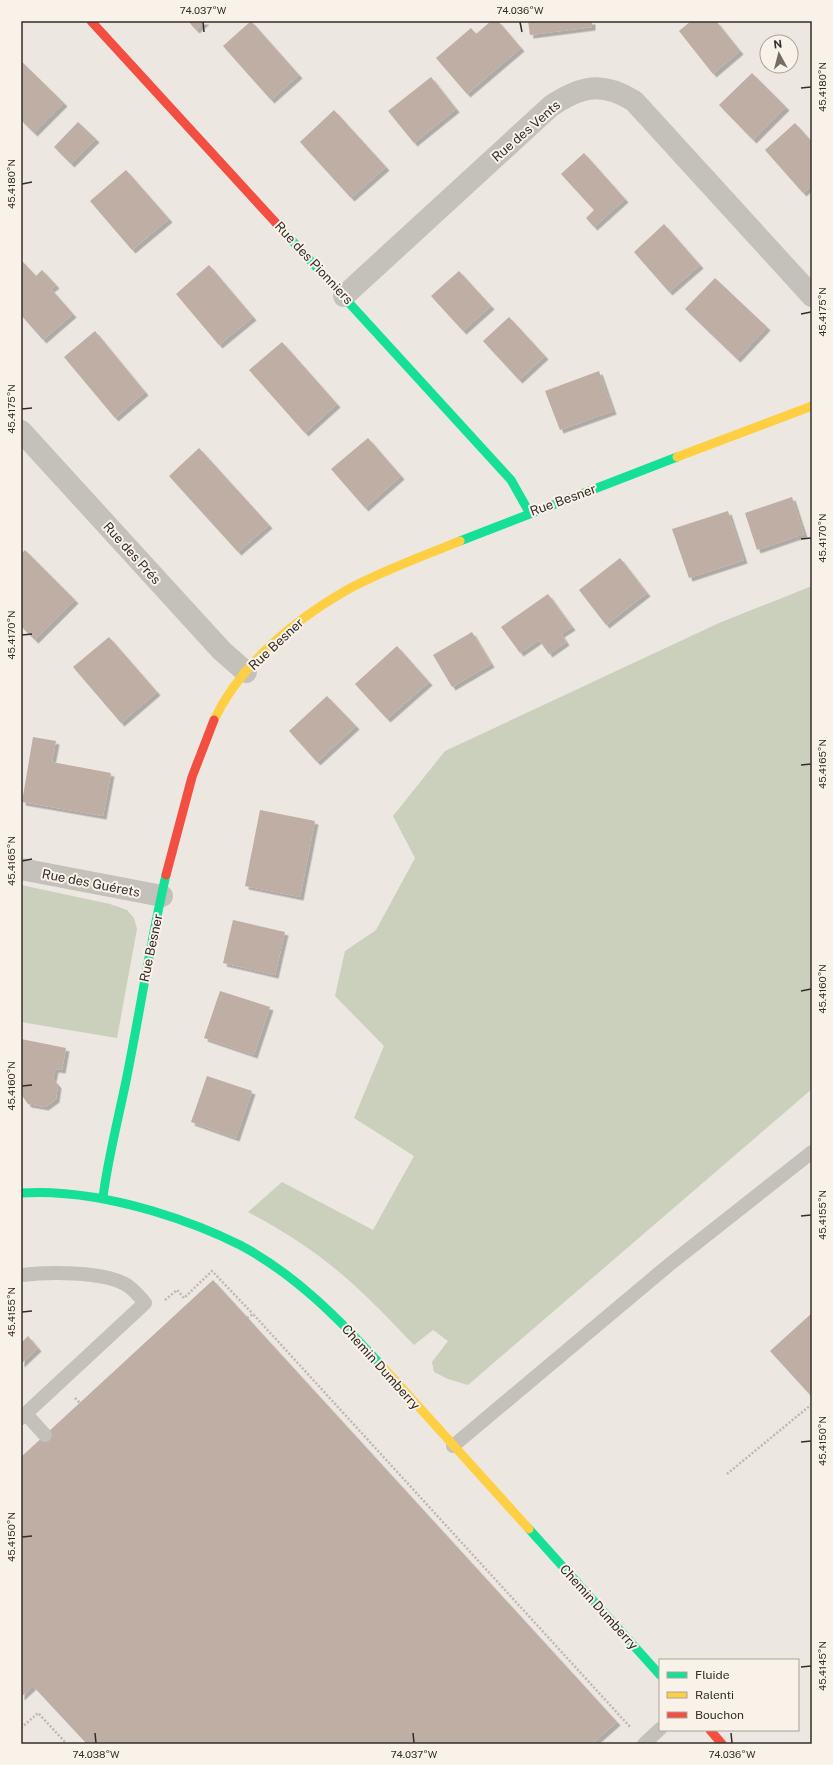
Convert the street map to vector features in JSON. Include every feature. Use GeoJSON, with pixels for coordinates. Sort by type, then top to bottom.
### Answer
{"type":"FeatureCollection","features":[{"type":"Feature","properties":{"kind":"street","name":"Rue des Pionniers"},"geometry":{"type":"LineString","coordinates":[[91,21],[511,480],[529,512]]}},
{"type":"Feature","properties":{"kind":"street","name":"Rue des Vents"},"geometry":{"type":"LineString","coordinates":[[344,296],[551,106],[581,90],[596,88],[624,95],[634,101],[812,296]]}},
{"type":"Feature","properties":{"kind":"street","name":"Rue Besner"},"geometry":{"type":"LineString","coordinates":[[102,1197],[107,1160],[125,1084],[177,828],[196,762],[219,710],[230,692],[246,672],[289,629],[305,617],[345,592],[383,574],[529,512],[812,406]]}},
{"type":"Feature","properties":{"kind":"street","name":"Rue des Prés"},"geometry":{"type":"LineString","coordinates":[[21,431],[222,651],[246,672]]}},
{"type":"Feature","properties":{"kind":"street","name":"Rue des Guérets"},"geometry":{"type":"LineString","coordinates":[[21,869],[162,896]]}},
{"type":"Feature","properties":{"kind":"street","name":"Chemin Dumberry"},"geometry":{"type":"LineString","coordinates":[[21,1193],[55,1191],[102,1197],[178,1219],[230,1240],[278,1269],[309,1293],[350,1331],[659,1674]]}},
{"type":"Feature","properties":{"kind":"street"},"geometry":{"type":"LineString","coordinates":[[711,1731],[722,1744]]}},
{"type":"Feature","properties":{"kind":"lane"},"geometry":{"type":"LineString","coordinates":[[453,1446],[670,1264],[812,1152]]}},
{"type":"Feature","properties":{"kind":"lane"},"geometry":{"type":"LineString","coordinates":[[21,1274],[45,1272],[70,1273],[117,1281],[130,1287],[145,1303],[23,1416],[45,1435]]}},
{"type":"Feature","properties":{"kind":"lane"},"geometry":{"type":"LineString","coordinates":[[644,1744],[659,1730]]}},
{"type":"Feature","properties":{"kind":"path"},"geometry":{"type":"LineString","coordinates":[[145,1303],[164,1301],[177,1290],[184,1298],[212,1271],[628,1725]]}},
{"type":"Feature","properties":{"kind":"path"},"geometry":{"type":"LineString","coordinates":[[247,1318],[253,1314]]}},
{"type":"Feature","properties":{"kind":"path"},"geometry":{"type":"LineString","coordinates":[[727,1474],[812,1404]]}},
{"type":"Feature","properties":{"kind":"path"},"geometry":{"type":"LineString","coordinates":[[21,1728],[38,1713],[66,1744]]}},
{"type":"Feature","properties":{"kind":"green space"},"geometry":{"type":"Polygon","coordinates":[[[812,586],[812,1089],[468,1385],[448,1379],[434,1372],[432,1362],[448,1341],[433,1330],[414,1345],[362,1292],[328,1263],[269,1223],[248,1212],[282,1182],[373,1230],[414,1156],[354,1118],[384,1046],[335,996],[345,951],[376,930],[415,858],[393,816],[445,751],[719,623],[812,586]]]}},
{"type":"Feature","properties":{"kind":"green space"},"geometry":{"type":"Polygon","coordinates":[[[21,885],[110,904],[127,910],[134,918],[137,929],[117,1038],[21,1022],[21,885]]]}},
{"type":"Feature","properties":{"kind":"building"},"geometry":{"type":"Polygon","coordinates":[[[188,21],[206,21],[196,30],[188,21]]]}},
{"type":"Feature","properties":{"kind":"building"},"geometry":{"type":"Polygon","coordinates":[[[251,21],[299,75],[271,100],[223,46],[251,21]]]}},
{"type":"Feature","properties":{"kind":"building"},"geometry":{"type":"Polygon","coordinates":[[[491,21],[498,21],[521,48],[467,94],[436,58],[471,28],[476,34],[491,21]]]}},
{"type":"Feature","properties":{"kind":"building"},"geometry":{"type":"Polygon","coordinates":[[[528,21],[592,21],[592,27],[530,35],[528,21]]]}},
{"type":"Feature","properties":{"kind":"building"},"geometry":{"type":"Polygon","coordinates":[[[691,21],[716,21],[740,51],[713,74],[679,31],[691,21]]]}},
{"type":"Feature","properties":{"kind":"building"},"geometry":{"type":"Polygon","coordinates":[[[21,61],[64,103],[34,133],[21,120],[21,61]]]}},
{"type":"Feature","properties":{"kind":"building"},"geometry":{"type":"Polygon","coordinates":[[[752,73],[786,107],[753,140],[719,105],[752,73]]]}},
{"type":"Feature","properties":{"kind":"building"},"geometry":{"type":"Polygon","coordinates":[[[431,77],[456,109],[414,143],[388,111],[431,77]]]}},
{"type":"Feature","properties":{"kind":"building"},"geometry":{"type":"Polygon","coordinates":[[[334,110],[386,167],[351,198],[300,142],[334,110]]]}},
{"type":"Feature","properties":{"kind":"building"},"geometry":{"type":"Polygon","coordinates":[[[78,122],[96,139],[71,164],[54,147],[78,122]]]}},
{"type":"Feature","properties":{"kind":"building"},"geometry":{"type":"Polygon","coordinates":[[[795,123],[812,142],[812,185],[803,193],[765,150],[795,123]]]}},
{"type":"Feature","properties":{"kind":"building"},"geometry":{"type":"Polygon","coordinates":[[[584,153],[625,199],[594,227],[586,218],[594,210],[561,174],[584,153]]]}},
{"type":"Feature","properties":{"kind":"building"},"geometry":{"type":"Polygon","coordinates":[[[126,170],[169,219],[132,250],[90,201],[126,170]]]}},
{"type":"Feature","properties":{"kind":"building"},"geometry":{"type":"Polygon","coordinates":[[[664,224],[700,265],[669,292],[634,252],[664,224]]]}},
{"type":"Feature","properties":{"kind":"building"},"geometry":{"type":"Polygon","coordinates":[[[21,260],[36,276],[42,270],[56,285],[51,289],[73,314],[43,340],[21,315],[21,260]]]}},
{"type":"Feature","properties":{"kind":"building"},"geometry":{"type":"Polygon","coordinates":[[[209,265],[253,317],[219,345],[176,294],[209,265]]]}},
{"type":"Feature","properties":{"kind":"building"},"geometry":{"type":"Polygon","coordinates":[[[459,271],[491,306],[463,331],[431,296],[459,271]]]}},
{"type":"Feature","properties":{"kind":"building"},"geometry":{"type":"Polygon","coordinates":[[[715,278],[767,327],[737,359],[685,309],[715,278]]]}},
{"type":"Feature","properties":{"kind":"building"},"geometry":{"type":"Polygon","coordinates":[[[509,317],[545,356],[519,380],[483,341],[509,317]]]}},
{"type":"Feature","properties":{"kind":"building"},"geometry":{"type":"Polygon","coordinates":[[[95,331],[145,392],[115,418],[64,357],[95,331]]]}},
{"type":"Feature","properties":{"kind":"building"},"geometry":{"type":"Polygon","coordinates":[[[282,342],[337,404],[305,433],[249,370],[282,342]]]}},
{"type":"Feature","properties":{"kind":"building"},"geometry":{"type":"Polygon","coordinates":[[[599,371],[613,411],[560,430],[545,391],[599,371]]]}},
{"type":"Feature","properties":{"kind":"building"},"geometry":{"type":"Polygon","coordinates":[[[368,438],[401,476],[365,508],[331,469],[368,438]]]}},
{"type":"Feature","properties":{"kind":"building"},"geometry":{"type":"Polygon","coordinates":[[[199,448],[269,525],[238,552],[169,476],[199,448]]]}},
{"type":"Feature","properties":{"kind":"building"},"geometry":{"type":"Polygon","coordinates":[[[792,497],[804,534],[757,550],[745,513],[792,497]]]}},
{"type":"Feature","properties":{"kind":"building"},"geometry":{"type":"Polygon","coordinates":[[[728,511],[744,560],[689,578],[672,529],[728,511]]]}},
{"type":"Feature","properties":{"kind":"building"},"geometry":{"type":"Polygon","coordinates":[[[25,550],[75,600],[35,640],[21,626],[21,554],[25,550]]]}},
{"type":"Feature","properties":{"kind":"building"},"geometry":{"type":"Polygon","coordinates":[[[620,558],[647,593],[606,625],[579,590],[620,558]]]}},
{"type":"Feature","properties":{"kind":"building"},"geometry":{"type":"Polygon","coordinates":[[[548,594],[572,627],[561,634],[566,642],[549,654],[539,640],[520,653],[501,627],[548,594]]]}},
{"type":"Feature","properties":{"kind":"building"},"geometry":{"type":"Polygon","coordinates":[[[472,632],[491,664],[452,687],[433,655],[472,632]]]}},
{"type":"Feature","properties":{"kind":"building"},"geometry":{"type":"Polygon","coordinates":[[[109,637],[157,692],[121,723],[73,667],[109,637]]]}},
{"type":"Feature","properties":{"kind":"building"},"geometry":{"type":"Polygon","coordinates":[[[397,646],[429,682],[387,719],[355,684],[397,646]]]}},
{"type":"Feature","properties":{"kind":"building"},"geometry":{"type":"Polygon","coordinates":[[[327,696],[356,726],[317,762],[289,731],[327,696]]]}},
{"type":"Feature","properties":{"kind":"building"},"geometry":{"type":"Polygon","coordinates":[[[33,737],[56,741],[52,762],[111,773],[103,816],[22,802],[33,737]]]}},
{"type":"Feature","properties":{"kind":"building"},"geometry":{"type":"Polygon","coordinates":[[[260,810],[315,821],[300,897],[245,886],[260,810]]]}},
{"type":"Feature","properties":{"kind":"building"},"geometry":{"type":"Polygon","coordinates":[[[233,920],[285,932],[275,975],[223,963],[233,920]]]}},
{"type":"Feature","properties":{"kind":"building"},"geometry":{"type":"Polygon","coordinates":[[[220,991],[270,1007],[254,1055],[204,1038],[220,991]]]}},
{"type":"Feature","properties":{"kind":"building"},"geometry":{"type":"Polygon","coordinates":[[[21,1039],[66,1048],[62,1070],[55,1069],[53,1079],[58,1085],[56,1099],[45,1107],[28,1104],[21,1094],[21,1039]]]}},
{"type":"Feature","properties":{"kind":"building"},"geometry":{"type":"Polygon","coordinates":[[[207,1076],[252,1091],[236,1138],[191,1122],[207,1076]]]}},
{"type":"Feature","properties":{"kind":"building"},"geometry":{"type":"Polygon","coordinates":[[[213,1280],[617,1722],[592,1744],[87,1744],[33,1686],[21,1697],[21,1457],[213,1280]]]}},
{"type":"Feature","properties":{"kind":"building"},"geometry":{"type":"Polygon","coordinates":[[[812,1313],[812,1397],[770,1351],[812,1313]]]}},
{"type":"Feature","properties":{"kind":"building"},"geometry":{"type":"Polygon","coordinates":[[[28,1336],[38,1348],[21,1364],[21,1343],[28,1336]]]}},
{"type":"Feature","properties":{"kind":"traffic: fast"},"geometry":{"type":"LineString","coordinates":[[276,223],[511,480],[529,512]]}},
{"type":"Feature","properties":{"kind":"traffic: fast"},"geometry":{"type":"LineString","coordinates":[[460,541],[677,457]]}},
{"type":"Feature","properties":{"kind":"traffic: fast"},"geometry":{"type":"LineString","coordinates":[[103,1197],[110,1153],[126,1081],[166,875]]}},
{"type":"Feature","properties":{"kind":"traffic: fast"},"geometry":{"type":"LineString","coordinates":[[21,1193],[38,1192],[71,1194],[120,1202],[175,1218],[208,1230],[240,1245],[279,1270],[316,1299],[381,1365]]}},
{"type":"Feature","properties":{"kind":"traffic: fast"},"geometry":{"type":"LineString","coordinates":[[529,1529],[659,1674]]}},
{"type":"Feature","properties":{"kind":"traffic: slow"},"geometry":{"type":"LineString","coordinates":[[677,457],[812,406]]}},
{"type":"Feature","properties":{"kind":"traffic: slow"},"geometry":{"type":"LineString","coordinates":[[214,720],[225,700],[253,663],[288,630],[306,616],[345,591],[373,577],[401,564],[460,541]]}},
{"type":"Feature","properties":{"kind":"traffic: slow"},"geometry":{"type":"LineString","coordinates":[[381,1365],[529,1529]]}},
{"type":"Feature","properties":{"kind":"traffic: jam"},"geometry":{"type":"LineString","coordinates":[[91,21],[276,223]]}},
{"type":"Feature","properties":{"kind":"traffic: jam"},"geometry":{"type":"LineString","coordinates":[[166,875],[192,777],[214,720]]}},
{"type":"Feature","properties":{"kind":"traffic: jam"},"geometry":{"type":"LineString","coordinates":[[711,1731],[722,1744]]}}]}
